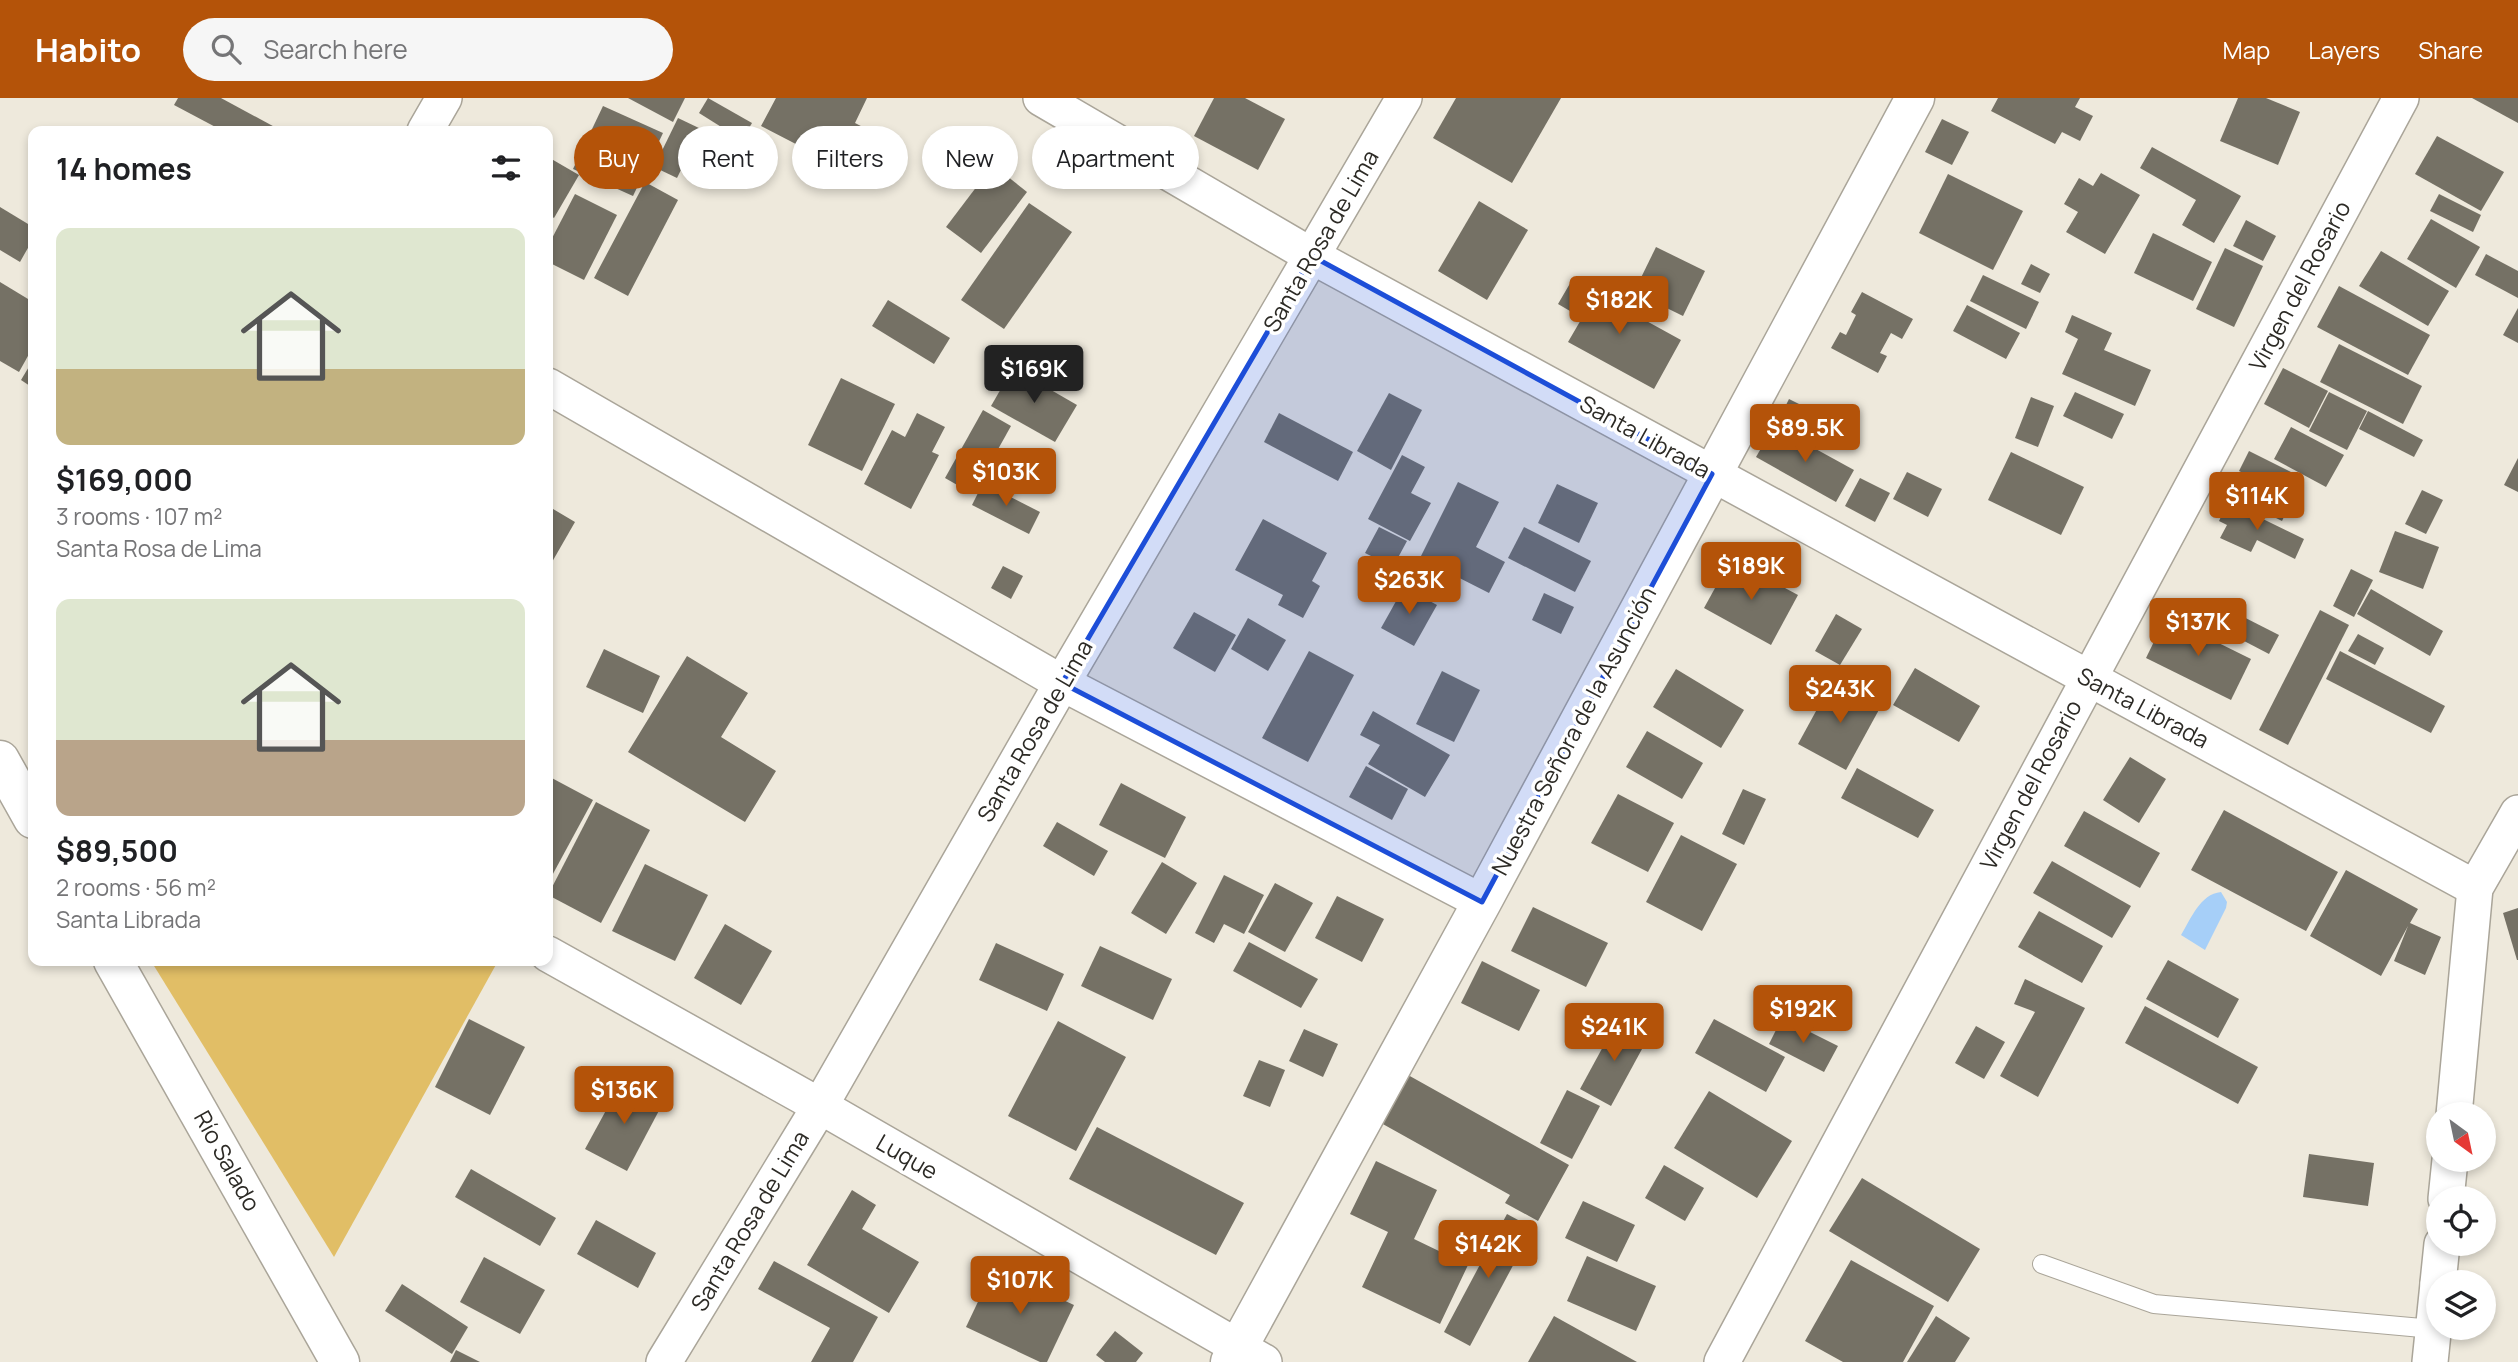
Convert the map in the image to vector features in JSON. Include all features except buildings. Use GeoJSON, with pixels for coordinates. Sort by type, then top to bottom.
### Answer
{"type":"FeatureCollection","features":[{"type":"Feature","properties":{"kind":"street"},"geometry":{"type":"LineString","coordinates":[[428,126],[444,98]]}},
{"type":"Feature","properties":{"kind":"street","name":"Santa Librada"},"geometry":{"type":"LineString","coordinates":[[1041,98],[1312,256],[2475,888]]}},
{"type":"Feature","properties":{"kind":"street","name":"Santa Rosa de Lima"},"geometry":{"type":"LineString","coordinates":[[664,1362],[820,1106],[1062,683],[1404,98]]}},
{"type":"Feature","properties":{"kind":"street","name":"Nuestra Señora de la Asunción"},"geometry":{"type":"LineString","coordinates":[[1244,1357],[1482,901],[1915,98]]}},
{"type":"Feature","properties":{"kind":"street","name":"Virgen del Rosario"},"geometry":{"type":"LineString","coordinates":[[1723,1362],[2401,98]]}},
{"type":"Feature","properties":{"kind":"street"},"geometry":{"type":"LineString","coordinates":[[553,389],[1062,683],[1482,901]]}},
{"type":"Feature","properties":{"kind":"street"},"geometry":{"type":"LineString","coordinates":[[0,760],[28,810]]}},
{"type":"Feature","properties":{"kind":"street"},"geometry":{"type":"LineString","coordinates":[[2455,1102],[2475,888],[2518,813]]}},
{"type":"Feature","properties":{"kind":"street","name":"Luque"},"geometry":{"type":"LineString","coordinates":[[553,957],[820,1106],[1244,1357]]}},
{"type":"Feature","properties":{"kind":"street","name":"Río Salado"},"geometry":{"type":"LineString","coordinates":[[116,966],[340,1362]]}},
{"type":"Feature","properties":{"kind":"lane"},"geometry":{"type":"LineString","coordinates":[[2042,1264],[2154,1304],[2431,1346]]}},
{"type":"Feature","properties":{"kind":"highlighted area"},"geometry":{"type":"Polygon","coordinates":[[[1312,256],[1712,474],[1482,902],[1062,683],[1312,256]]]}},
{"type":"Feature","properties":{"kind":"shaded area"},"geometry":{"type":"Polygon","coordinates":[[[154,966],[495,966],[334,1257],[154,966]]]}},
{"type":"Feature","properties":{"kind":"water"},"geometry":{"type":"Polygon","coordinates":[[[2221,892],[2227,902],[2226,908],[2205,950],[2181,935],[2202,902],[2221,892]]]}}]}
